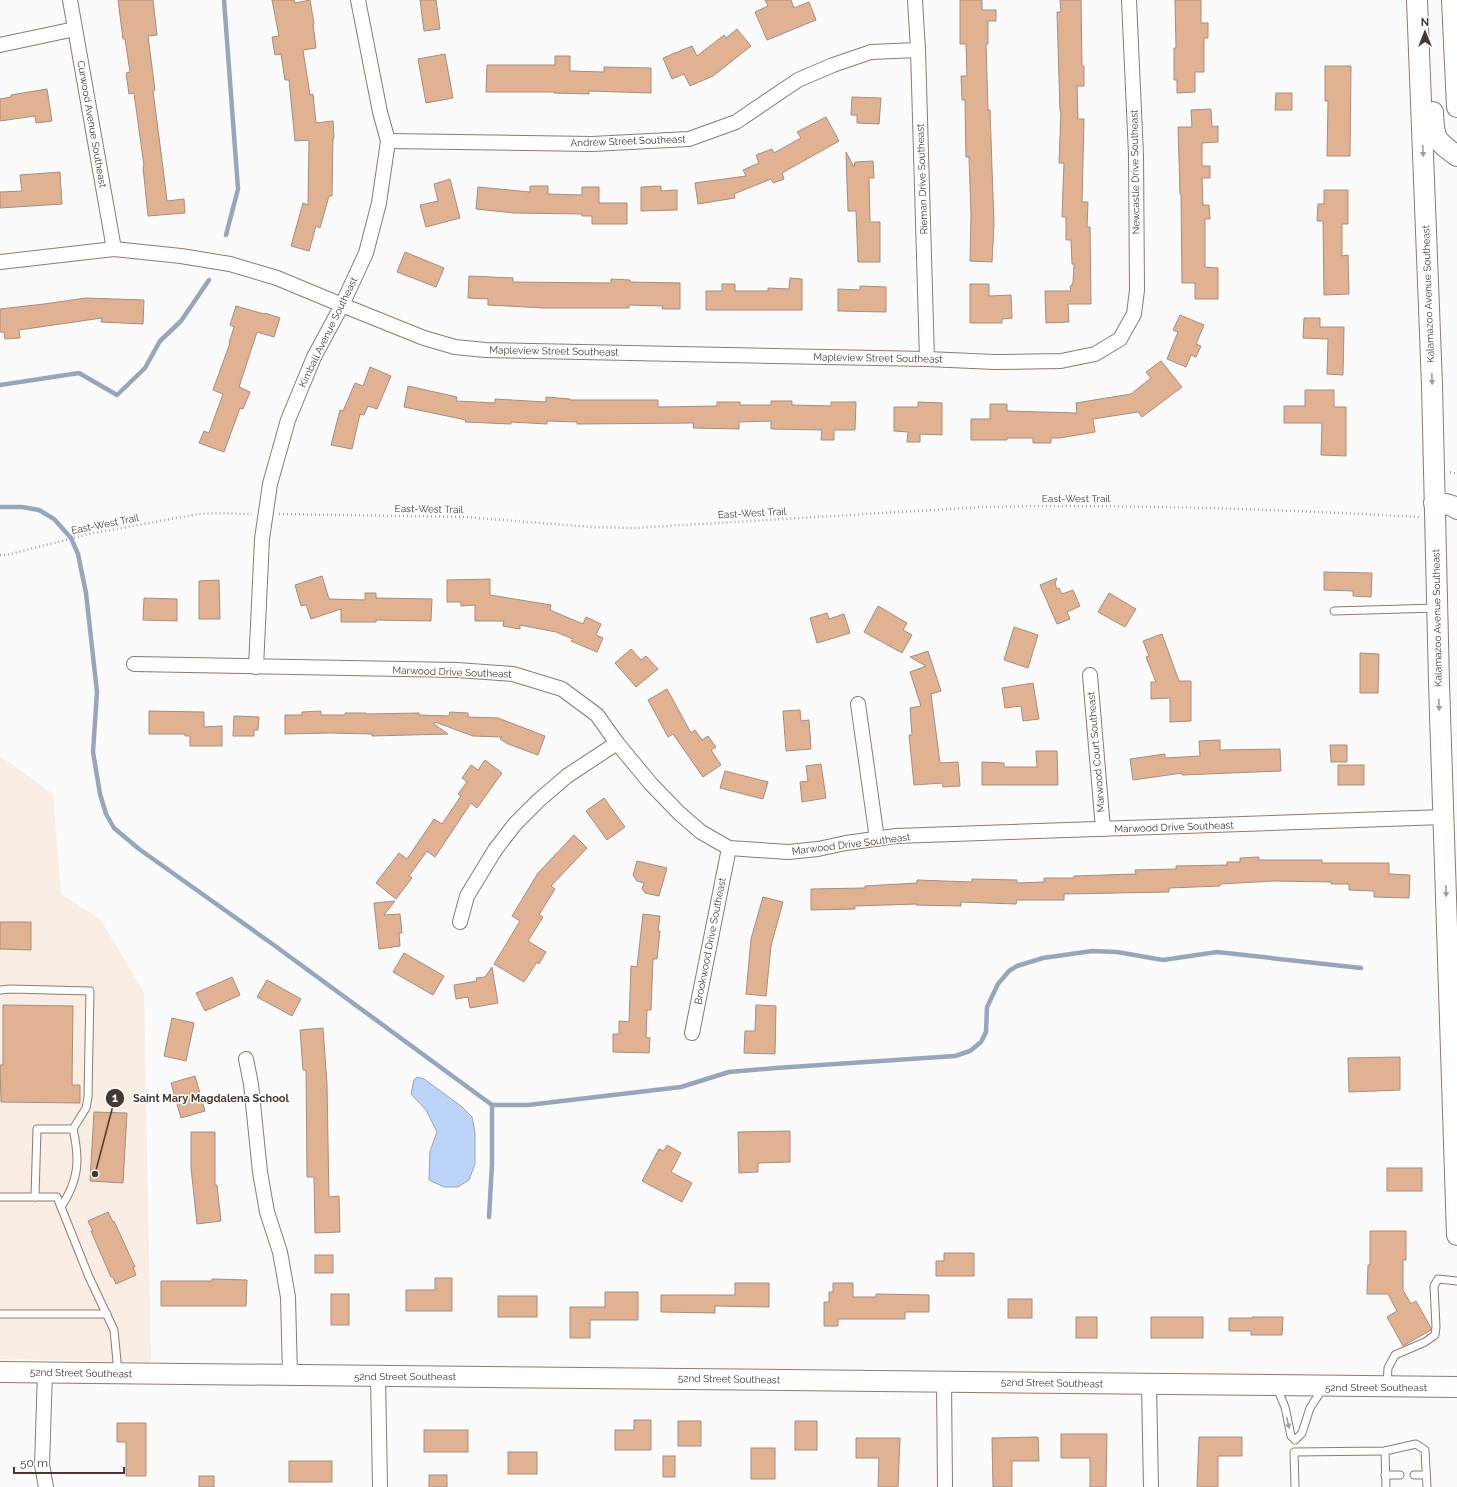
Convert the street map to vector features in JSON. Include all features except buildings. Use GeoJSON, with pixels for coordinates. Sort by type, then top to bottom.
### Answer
{"type":"FeatureCollection","features":[{"type":"Feature","properties":{"kind":"main road"},"geometry":{"type":"LineString","coordinates":[[1417,0],[1430,30],[1433,131],[1438,140],[1457,156]]}},
{"type":"Feature","properties":{"kind":"main road","name":"Kalamazoo Avenue Southeast"},"geometry":{"type":"LineString","coordinates":[[1417,0],[1432,385],[1433,466],[1428,510],[1437,608],[1444,817],[1452,930],[1457,1235]]}},
{"type":"Feature","properties":{"kind":"main road"},"geometry":{"type":"LineString","coordinates":[[1452,0],[1457,107]]}},
{"type":"Feature","properties":{"kind":"main road"},"geometry":{"type":"LineString","coordinates":[[1428,510],[1453,505],[1457,509]]}},
{"type":"Feature","properties":{"kind":"main road"},"geometry":{"type":"LineString","coordinates":[[1444,817],[1452,823],[1454,830],[1457,875]]}},
{"type":"Feature","properties":{"kind":"main road","name":"52nd Street Southeast"},"geometry":{"type":"LineString","coordinates":[[0,1372],[1457,1387]]}},
{"type":"Feature","properties":{"kind":"street","name":"Curwood Avenue Southeast"},"geometry":{"type":"LineString","coordinates":[[70,0],[114,249]]}},
{"type":"Feature","properties":{"kind":"street","name":"Kimball Avenue Southeast"},"geometry":{"type":"LineString","coordinates":[[256,667],[262,539],[270,484],[288,420],[314,357],[342,305],[366,254],[379,203],[388,141],[380,112],[358,0]]}},
{"type":"Feature","properties":{"kind":"street","name":"Rieman Drive Southeast"},"geometry":{"type":"LineString","coordinates":[[915,0],[918,50],[927,359]]}},
{"type":"Feature","properties":{"kind":"street","name":"Newcastle Drive Southeast"},"geometry":{"type":"LineString","coordinates":[[1120,339],[1134,314],[1137,290],[1136,155],[1129,0]]}},
{"type":"Feature","properties":{"kind":"street"},"geometry":{"type":"LineString","coordinates":[[0,45],[75,29]]}},
{"type":"Feature","properties":{"kind":"street","name":"Andrew Street Southeast"},"geometry":{"type":"LineString","coordinates":[[388,141],[592,144],[689,139],[736,122],[798,80],[833,65],[871,52],[918,50]]}},
{"type":"Feature","properties":{"kind":"street","name":"Mapleview Street Southeast"},"geometry":{"type":"LineString","coordinates":[[0,262],[114,249],[181,256],[230,264],[277,278],[424,338],[455,348],[927,359],[995,362],[1061,361],[1095,354],[1120,339]]}},
{"type":"Feature","properties":{"kind":"street","name":"Marwood Drive Southeast"},"geometry":{"type":"LineString","coordinates":[[134,664],[457,670],[513,674],[562,689],[597,715],[617,743],[651,784],[679,813],[701,832],[729,848],[788,852],[818,850],[846,843],[896,836],[1444,817]]}},
{"type":"Feature","properties":{"kind":"street","name":"Marwood Court Southeast"},"geometry":{"type":"LineString","coordinates":[[1090,675],[1102,830]]}},
{"type":"Feature","properties":{"kind":"street"},"geometry":{"type":"LineString","coordinates":[[858,704],[877,839]]}},
{"type":"Feature","properties":{"kind":"street"},"geometry":{"type":"LineString","coordinates":[[460,922],[467,896],[495,850],[515,824],[539,800],[567,776],[617,743]]}},
{"type":"Feature","properties":{"kind":"street","name":"Brookwood Drive Southeast"},"geometry":{"type":"LineString","coordinates":[[692,1033],[729,848]]}},
{"type":"Feature","properties":{"kind":"street"},"geometry":{"type":"LineString","coordinates":[[246,1059],[251,1084],[267,1212],[280,1252],[288,1297],[290,1375]]}},
{"type":"Feature","properties":{"kind":"street"},"geometry":{"type":"LineString","coordinates":[[45,1372],[42,1465],[46,1487]]}},
{"type":"Feature","properties":{"kind":"street"},"geometry":{"type":"LineString","coordinates":[[378,1376],[380,1487]]}},
{"type":"Feature","properties":{"kind":"street"},"geometry":{"type":"LineString","coordinates":[[944,1381],[945,1487]]}},
{"type":"Feature","properties":{"kind":"street"},"geometry":{"type":"LineString","coordinates":[[1149,1385],[1152,1487]]}},
{"type":"Feature","properties":{"kind":"lane"},"geometry":{"type":"LineString","coordinates":[[1334,611],[1437,608]]}},
{"type":"Feature","properties":{"kind":"lane"},"geometry":{"type":"LineString","coordinates":[[0,990],[90,991],[88,1097],[86,1108],[73,1129],[78,1149],[77,1171],[74,1183],[62,1207]]}},
{"type":"Feature","properties":{"kind":"lane"},"geometry":{"type":"LineString","coordinates":[[35,1197],[37,1129],[73,1129]]}},
{"type":"Feature","properties":{"kind":"lane"},"geometry":{"type":"LineString","coordinates":[[0,1197],[57,1197],[89,1277],[114,1330],[118,1373]]}},
{"type":"Feature","properties":{"kind":"lane"},"geometry":{"type":"LineString","coordinates":[[1387,1387],[1388,1368],[1396,1355],[1425,1342],[1435,1335],[1434,1286],[1438,1279],[1457,1280]]}},
{"type":"Feature","properties":{"kind":"lane"},"geometry":{"type":"LineString","coordinates":[[0,1314],[107,1314]]}},
{"type":"Feature","properties":{"kind":"lane"},"geometry":{"type":"LineString","coordinates":[[1276,1386],[1285,1407],[1292,1436],[1295,1440],[1295,1487]]}},
{"type":"Feature","properties":{"kind":"lane"},"geometry":{"type":"LineString","coordinates":[[1295,1440],[1302,1433],[1310,1408],[1324,1386]]}},
{"type":"Feature","properties":{"kind":"lane"},"geometry":{"type":"LineString","coordinates":[[1294,1452],[1385,1451],[1416,1444],[1425,1450],[1427,1487]]}},
{"type":"Feature","properties":{"kind":"lane"},"geometry":{"type":"LineString","coordinates":[[1385,1451],[1386,1487]]}},
{"type":"Feature","properties":{"kind":"lane"},"geometry":{"type":"LineString","coordinates":[[1386,1475],[1400,1475]]}},
{"type":"Feature","properties":{"kind":"lane"},"geometry":{"type":"LineString","coordinates":[[1414,1475],[1426,1475]]}},
{"type":"Feature","properties":{"kind":"path"},"geometry":{"type":"LineString","coordinates":[[1433,466],[1457,474]]}},
{"type":"Feature","properties":{"kind":"path","name":"East-West Trail"},"geometry":{"type":"LineString","coordinates":[[0,555],[7,555],[89,534],[198,514],[218,513],[464,517],[592,527],[627,528],[983,507],[1107,506],[1353,514],[1428,510]]}},
{"type":"Feature","properties":{"kind":"shaded area"},"geometry":{"type":"Polygon","coordinates":[[[0,756],[53,794],[61,894],[101,920],[144,993],[151,1362],[0,1359],[0,756]]]}},
{"type":"Feature","properties":{"kind":"water"},"geometry":{"type":"Polygon","coordinates":[[[417,1077],[424,1079],[461,1106],[472,1117],[475,1133],[475,1164],[469,1180],[458,1187],[444,1187],[429,1180],[430,1151],[437,1132],[426,1110],[411,1094],[414,1080],[417,1077]]]}},
{"type":"Feature","properties":{"kind":"waterway"},"geometry":{"type":"LineString","coordinates":[[224,0],[238,189],[226,235]]}},
{"type":"Feature","properties":{"kind":"waterway"},"geometry":{"type":"LineString","coordinates":[[0,385],[79,373],[117,395],[145,368],[160,341],[181,321],[209,280]]}},
{"type":"Feature","properties":{"kind":"waterway"},"geometry":{"type":"LineString","coordinates":[[0,507],[22,507],[39,510],[54,519],[71,538],[78,554],[86,593],[97,692],[93,752],[100,794],[106,814],[114,828],[139,849],[271,943],[492,1105],[528,1105],[681,1087],[729,1072],[955,1056],[970,1051],[981,1042],[986,1032],[987,1007],[998,984],[1009,971],[1017,966],[1043,958],[1092,951],[1117,952],[1163,960],[1217,952],[1361,968]]}},
{"type":"Feature","properties":{"kind":"waterway"},"geometry":{"type":"LineString","coordinates":[[489,1217],[492,1164],[492,1105]]}},
{"type":"Feature","properties":{"kind":"place","name":"Saint Mary Magdalena School"},"geometry":{"type":"Point","coordinates":[95,1174]}}]}
